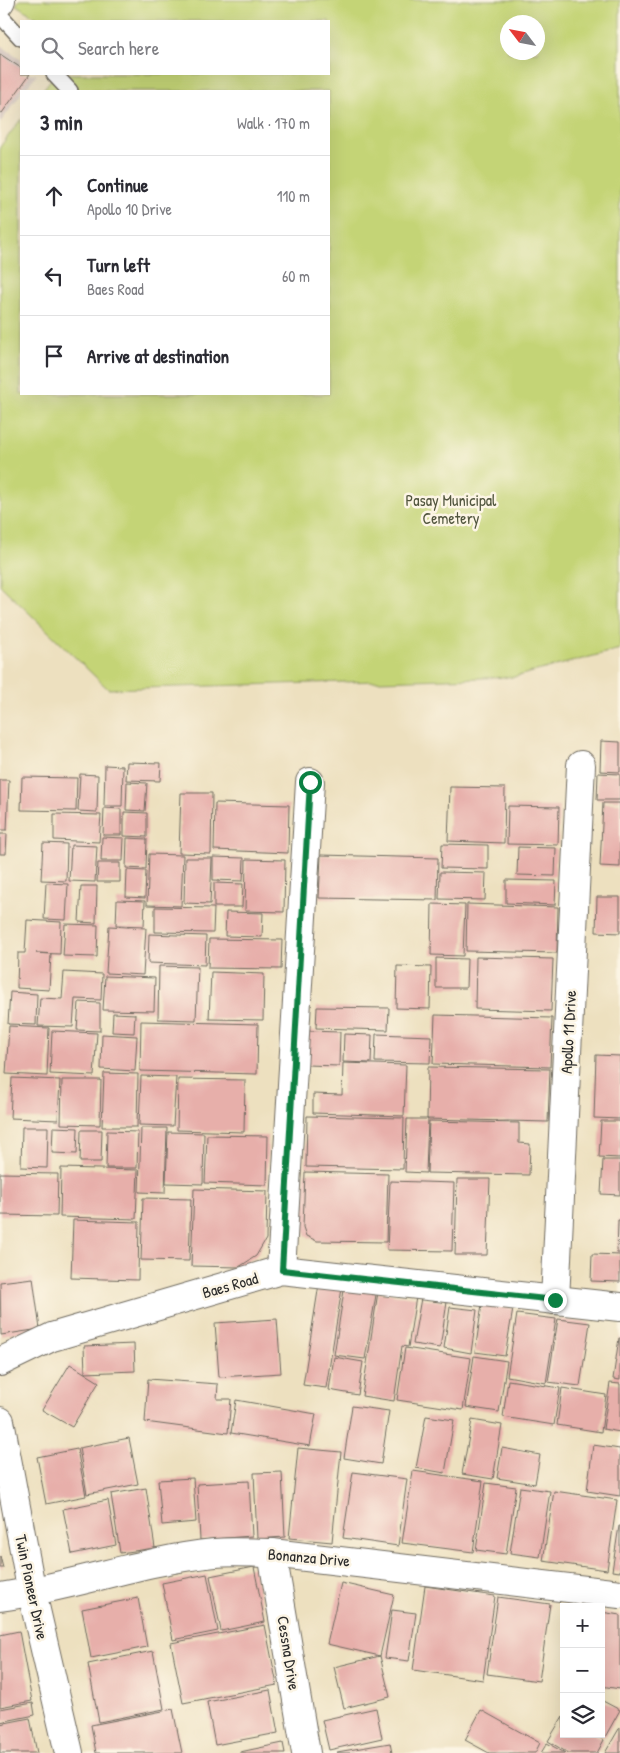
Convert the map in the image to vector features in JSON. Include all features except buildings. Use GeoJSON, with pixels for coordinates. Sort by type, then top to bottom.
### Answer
{"type":"FeatureCollection","features":[{"type":"Feature","properties":{"kind":"street","name":"Apollo 11 Drive"},"geometry":{"type":"LineString","coordinates":[[555,1300],[581,765]]}},
{"type":"Feature","properties":{"kind":"street"},"geometry":{"type":"LineString","coordinates":[[282,1270],[310,782]]}},
{"type":"Feature","properties":{"kind":"street","name":"Baes Road"},"geometry":{"type":"LineString","coordinates":[[0,1362],[52,1337],[282,1270],[620,1307]]}},
{"type":"Feature","properties":{"kind":"street","name":"Twin Pioneer Drive"},"geometry":{"type":"LineString","coordinates":[[0,1421],[32,1593],[69,1753]]}},
{"type":"Feature","properties":{"kind":"street","name":"Bonanza Drive"},"geometry":{"type":"LineString","coordinates":[[0,1598],[32,1593],[138,1567],[214,1553],[272,1552],[620,1594]]}},
{"type":"Feature","properties":{"kind":"street","name":"Cessna Drive"},"geometry":{"type":"LineString","coordinates":[[272,1552],[306,1753]]}},
{"type":"Feature","properties":{"kind":"lane"},"geometry":{"type":"LineString","coordinates":[[0,15],[20,37]]}},
{"type":"Feature","properties":{"kind":"lane"},"geometry":{"type":"LineString","coordinates":[[55,75],[69,90]]}},
{"type":"Feature","properties":{"kind":"shaded area"},"geometry":{"type":"Polygon","coordinates":[[[0,45],[20,58],[20,75],[36,75],[25,90],[20,90],[20,95],[0,123],[0,45]]]}},
{"type":"Feature","properties":{"kind":"green space","name":"Pasay Municipal Cemetery"},"geometry":{"type":"Polygon","coordinates":[[[19,0],[620,0],[620,649],[514,677],[108,689],[0,585],[0,147],[20,120],[20,395],[330,395],[330,90],[43,90],[54,75],[330,75],[330,20],[40,20],[16,5],[19,0]]]}},
{"type":"Feature","properties":{"kind":"route"},"geometry":{"type":"LineString","coordinates":[[310,782],[282,1270],[555,1300]]}}]}
